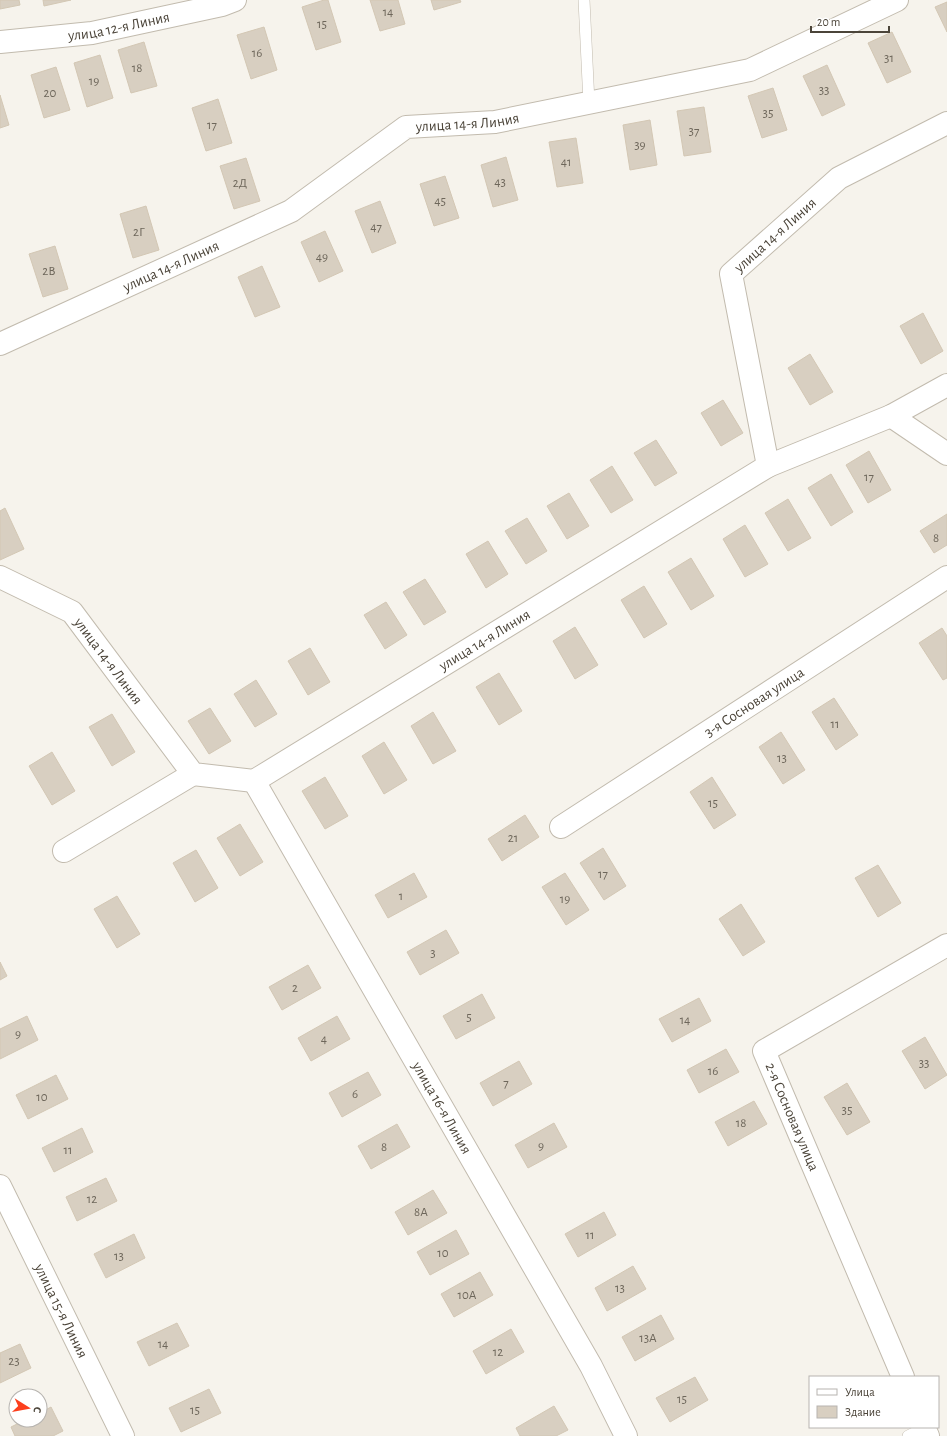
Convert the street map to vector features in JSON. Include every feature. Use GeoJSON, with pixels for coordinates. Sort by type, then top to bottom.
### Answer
{"type":"FeatureCollection","features":[{"type":"Feature","properties":{"kind":"street","name":"улица 12-я Линия"},"geometry":{"type":"LineString","coordinates":[[0,42],[92,32],[222,5],[235,0]]}},
{"type":"Feature","properties":{"kind":"street","name":"улица 14-я Линия"},"geometry":{"type":"LineString","coordinates":[[0,344],[291,211],[406,127],[495,122],[750,70],[897,0]]}},
{"type":"Feature","properties":{"kind":"street","name":"улица 14-я Линия"},"geometry":{"type":"LineString","coordinates":[[768,466],[731,274],[840,178],[947,123]]}},
{"type":"Feature","properties":{"kind":"street","name":"улица 14-я Линия"},"geometry":{"type":"LineString","coordinates":[[254,781],[768,466],[891,416],[947,386]]}},
{"type":"Feature","properties":{"kind":"street"},"geometry":{"type":"LineString","coordinates":[[891,416],[947,454]]}},
{"type":"Feature","properties":{"kind":"street","name":"улица 14-я Линия"},"geometry":{"type":"LineString","coordinates":[[0,576],[72,612],[193,774]]}},
{"type":"Feature","properties":{"kind":"street","name":"3-я Сосновая улица"},"geometry":{"type":"LineString","coordinates":[[561,827],[947,577]]}},
{"type":"Feature","properties":{"kind":"street"},"geometry":{"type":"LineString","coordinates":[[64,851],[193,774],[254,781]]}},
{"type":"Feature","properties":{"kind":"street","name":"улица 16-я Линия"},"geometry":{"type":"LineString","coordinates":[[254,781],[590,1366],[626,1436]]}},
{"type":"Feature","properties":{"kind":"street","name":"2-я Сосновая улица"},"geometry":{"type":"LineString","coordinates":[[903,1376],[764,1051],[947,945]]}},
{"type":"Feature","properties":{"kind":"street","name":"улица 15-я Линия"},"geometry":{"type":"LineString","coordinates":[[0,1186],[123,1436]]}},
{"type":"Feature","properties":{"kind":"lane"},"geometry":{"type":"LineString","coordinates":[[584,0],[589,103]]}},
{"type":"Feature","properties":{"kind":"lane"},"geometry":{"type":"LineString","coordinates":[[908,1436],[922,1428]]}},
{"type":"Feature","properties":{"kind":"building"},"geometry":{"type":"Polygon","coordinates":[[[0,0],[19,0],[20,5],[0,9],[0,0]]]}},
{"type":"Feature","properties":{"kind":"building"},"geometry":{"type":"Polygon","coordinates":[[[43,0],[71,0],[44,6],[43,0]]]}},
{"type":"Feature","properties":{"kind":"building"},"geometry":{"type":"Polygon","coordinates":[[[328,0],[341,42],[316,50],[302,7],[328,0]]]}},
{"type":"Feature","properties":{"kind":"building"},"geometry":{"type":"Polygon","coordinates":[[[370,0],[398,0],[405,24],[380,31],[370,0]]]}},
{"type":"Feature","properties":{"kind":"building"},"geometry":{"type":"Polygon","coordinates":[[[431,0],[460,0],[461,2],[434,10],[431,0]]]}},
{"type":"Feature","properties":{"kind":"building"},"geometry":{"type":"Polygon","coordinates":[[[947,2],[947,32],[935,7],[947,2]]]}},
{"type":"Feature","properties":{"kind":"building"},"geometry":{"type":"Polygon","coordinates":[[[264,27],[277,70],[251,79],[237,35],[264,27]]]}},
{"type":"Feature","properties":{"kind":"building"},"geometry":{"type":"Polygon","coordinates":[[[892,32],[911,72],[887,83],[868,43],[892,32]]]}},
{"type":"Feature","properties":{"kind":"building"},"geometry":{"type":"Polygon","coordinates":[[[144,42],[157,86],[131,93],[118,50],[144,42]]]}},
{"type":"Feature","properties":{"kind":"building"},"geometry":{"type":"Polygon","coordinates":[[[100,55],[113,98],[87,107],[74,63],[100,55]]]}},
{"type":"Feature","properties":{"kind":"building"},"geometry":{"type":"Polygon","coordinates":[[[827,65],[845,105],[822,116],[803,76],[827,65]]]}},
{"type":"Feature","properties":{"kind":"building"},"geometry":{"type":"Polygon","coordinates":[[[56,67],[70,110],[44,118],[31,75],[56,67]]]}},
{"type":"Feature","properties":{"kind":"building"},"geometry":{"type":"Polygon","coordinates":[[[773,88],[787,130],[762,138],[748,96],[773,88]]]}},
{"type":"Feature","properties":{"kind":"building"},"geometry":{"type":"Polygon","coordinates":[[[0,95],[9,125],[0,128],[0,95]]]}},
{"type":"Feature","properties":{"kind":"building"},"geometry":{"type":"Polygon","coordinates":[[[218,99],[232,143],[206,151],[192,108],[218,99]]]}},
{"type":"Feature","properties":{"kind":"building"},"geometry":{"type":"Polygon","coordinates":[[[704,107],[711,152],[684,156],[677,111],[704,107]]]}},
{"type":"Feature","properties":{"kind":"building"},"geometry":{"type":"Polygon","coordinates":[[[650,120],[657,165],[630,170],[623,125],[650,120]]]}},
{"type":"Feature","properties":{"kind":"building"},"geometry":{"type":"Polygon","coordinates":[[[576,138],[583,183],[557,187],[549,142],[576,138]]]}},
{"type":"Feature","properties":{"kind":"building"},"geometry":{"type":"Polygon","coordinates":[[[506,157],[518,200],[493,207],[481,165],[506,157]]]}},
{"type":"Feature","properties":{"kind":"building"},"geometry":{"type":"Polygon","coordinates":[[[246,158],[260,201],[234,209],[220,166],[246,158]]]}},
{"type":"Feature","properties":{"kind":"building"},"geometry":{"type":"Polygon","coordinates":[[[445,176],[459,218],[434,226],[420,184],[445,176]]]}},
{"type":"Feature","properties":{"kind":"building"},"geometry":{"type":"Polygon","coordinates":[[[380,201],[396,243],[372,253],[355,211],[380,201]]]}},
{"type":"Feature","properties":{"kind":"building"},"geometry":{"type":"Polygon","coordinates":[[[146,206],[159,250],[133,258],[120,214],[146,206]]]}},
{"type":"Feature","properties":{"kind":"building"},"geometry":{"type":"Polygon","coordinates":[[[325,231],[343,271],[319,282],[301,242],[325,231]]]}},
{"type":"Feature","properties":{"kind":"building"},"geometry":{"type":"Polygon","coordinates":[[[55,246],[68,289],[43,297],[29,254],[55,246]]]}},
{"type":"Feature","properties":{"kind":"building"},"geometry":{"type":"Polygon","coordinates":[[[262,266],[280,307],[255,317],[238,277],[262,266]]]}},
{"type":"Feature","properties":{"kind":"building"},"geometry":{"type":"Polygon","coordinates":[[[923,313],[943,351],[921,364],[900,326],[923,313]]]}},
{"type":"Feature","properties":{"kind":"building"},"geometry":{"type":"Polygon","coordinates":[[[810,354],[833,392],[810,405],[788,368],[810,354]]]}},
{"type":"Feature","properties":{"kind":"building"},"geometry":{"type":"Polygon","coordinates":[[[723,400],[743,433],[721,446],[701,413],[723,400]]]}},
{"type":"Feature","properties":{"kind":"building"},"geometry":{"type":"Polygon","coordinates":[[[656,440],[677,473],[655,486],[634,453],[656,440]]]}},
{"type":"Feature","properties":{"kind":"building"},"geometry":{"type":"Polygon","coordinates":[[[869,451],[891,490],[868,503],[846,465],[869,451]]]}},
{"type":"Feature","properties":{"kind":"building"},"geometry":{"type":"Polygon","coordinates":[[[612,466],[633,500],[611,513],[590,480],[612,466]]]}},
{"type":"Feature","properties":{"kind":"building"},"geometry":{"type":"Polygon","coordinates":[[[831,474],[853,512],[831,526],[808,488],[831,474]]]}},
{"type":"Feature","properties":{"kind":"building"},"geometry":{"type":"Polygon","coordinates":[[[569,493],[589,526],[567,539],[547,506],[569,493]]]}},
{"type":"Feature","properties":{"kind":"building"},"geometry":{"type":"Polygon","coordinates":[[[788,499],[811,538],[788,551],[765,513],[788,499]]]}},
{"type":"Feature","properties":{"kind":"building"},"geometry":{"type":"Polygon","coordinates":[[[5,508],[24,549],[0,560],[0,511],[5,508]]]}},
{"type":"Feature","properties":{"kind":"building"},"geometry":{"type":"Polygon","coordinates":[[[947,514],[947,545],[934,553],[920,531],[947,514]]]}},
{"type":"Feature","properties":{"kind":"building"},"geometry":{"type":"Polygon","coordinates":[[[527,518],[547,551],[526,564],[505,531],[527,518]]]}},
{"type":"Feature","properties":{"kind":"building"},"geometry":{"type":"Polygon","coordinates":[[[745,525],[768,564],[745,577],[723,539],[745,525]]]}},
{"type":"Feature","properties":{"kind":"building"},"geometry":{"type":"Polygon","coordinates":[[[488,541],[508,574],[486,588],[466,554],[488,541]]]}},
{"type":"Feature","properties":{"kind":"building"},"geometry":{"type":"Polygon","coordinates":[[[691,558],[714,596],[691,610],[668,572],[691,558]]]}},
{"type":"Feature","properties":{"kind":"building"},"geometry":{"type":"Polygon","coordinates":[[[425,579],[446,612],[424,625],[403,592],[425,579]]]}},
{"type":"Feature","properties":{"kind":"building"},"geometry":{"type":"Polygon","coordinates":[[[644,586],[667,624],[644,638],[621,600],[644,586]]]}},
{"type":"Feature","properties":{"kind":"building"},"geometry":{"type":"Polygon","coordinates":[[[386,602],[407,635],[385,649],[364,615],[386,602]]]}},
{"type":"Feature","properties":{"kind":"building"},"geometry":{"type":"Polygon","coordinates":[[[575,627],[598,665],[575,679],[553,641],[575,627]]]}},
{"type":"Feature","properties":{"kind":"building"},"geometry":{"type":"Polygon","coordinates":[[[942,628],[947,636],[947,678],[943,680],[919,643],[942,628]]]}},
{"type":"Feature","properties":{"kind":"building"},"geometry":{"type":"Polygon","coordinates":[[[310,648],[330,682],[308,695],[288,661],[310,648]]]}},
{"type":"Feature","properties":{"kind":"building"},"geometry":{"type":"Polygon","coordinates":[[[499,673],[522,711],[499,725],[476,687],[499,673]]]}},
{"type":"Feature","properties":{"kind":"building"},"geometry":{"type":"Polygon","coordinates":[[[256,680],[277,714],[255,727],[234,694],[256,680]]]}},
{"type":"Feature","properties":{"kind":"building"},"geometry":{"type":"Polygon","coordinates":[[[834,698],[858,735],[836,750],[812,712],[834,698]]]}},
{"type":"Feature","properties":{"kind":"building"},"geometry":{"type":"Polygon","coordinates":[[[210,708],[231,741],[209,754],[188,721],[210,708]]]}},
{"type":"Feature","properties":{"kind":"building"},"geometry":{"type":"Polygon","coordinates":[[[433,712],[456,751],[433,764],[411,726],[433,712]]]}},
{"type":"Feature","properties":{"kind":"building"},"geometry":{"type":"Polygon","coordinates":[[[112,714],[135,752],[112,766],[89,727],[112,714]]]}},
{"type":"Feature","properties":{"kind":"building"},"geometry":{"type":"Polygon","coordinates":[[[781,732],[805,770],[783,784],[759,747],[781,732]]]}},
{"type":"Feature","properties":{"kind":"building"},"geometry":{"type":"Polygon","coordinates":[[[384,742],[407,780],[384,794],[362,756],[384,742]]]}},
{"type":"Feature","properties":{"kind":"building"},"geometry":{"type":"Polygon","coordinates":[[[52,752],[75,791],[52,805],[29,766],[52,752]]]}},
{"type":"Feature","properties":{"kind":"building"},"geometry":{"type":"Polygon","coordinates":[[[325,777],[348,816],[325,829],[302,791],[325,777]]]}},
{"type":"Feature","properties":{"kind":"building"},"geometry":{"type":"Polygon","coordinates":[[[712,777],[736,815],[714,829],[690,792],[712,777]]]}},
{"type":"Feature","properties":{"kind":"building"},"geometry":{"type":"Polygon","coordinates":[[[525,815],[539,837],[502,861],[488,839],[525,815]]]}},
{"type":"Feature","properties":{"kind":"building"},"geometry":{"type":"Polygon","coordinates":[[[240,824],[263,862],[240,876],[217,838],[240,824]]]}},
{"type":"Feature","properties":{"kind":"building"},"geometry":{"type":"Polygon","coordinates":[[[603,848],[626,886],[604,900],[580,863],[603,848]]]}},
{"type":"Feature","properties":{"kind":"building"},"geometry":{"type":"Polygon","coordinates":[[[196,850],[218,888],[195,902],[173,863],[196,850]]]}},
{"type":"Feature","properties":{"kind":"building"},"geometry":{"type":"Polygon","coordinates":[[[878,865],[901,903],[878,917],[855,878],[878,865]]]}},
{"type":"Feature","properties":{"kind":"building"},"geometry":{"type":"Polygon","coordinates":[[[414,873],[427,897],[388,918],[375,895],[414,873]]]}},
{"type":"Feature","properties":{"kind":"building"},"geometry":{"type":"Polygon","coordinates":[[[565,873],[589,910],[566,925],[542,887],[565,873]]]}},
{"type":"Feature","properties":{"kind":"building"},"geometry":{"type":"Polygon","coordinates":[[[117,896],[140,934],[117,948],[94,909],[117,896]]]}},
{"type":"Feature","properties":{"kind":"building"},"geometry":{"type":"Polygon","coordinates":[[[741,904],[765,942],[743,956],[719,919],[741,904]]]}},
{"type":"Feature","properties":{"kind":"building"},"geometry":{"type":"Polygon","coordinates":[[[446,930],[459,953],[420,975],[407,952],[446,930]]]}},
{"type":"Feature","properties":{"kind":"building"},"geometry":{"type":"Polygon","coordinates":[[[0,962],[7,976],[0,980],[0,962]]]}},
{"type":"Feature","properties":{"kind":"building"},"geometry":{"type":"Polygon","coordinates":[[[308,965],[321,988],[282,1010],[269,987],[308,965]]]}},
{"type":"Feature","properties":{"kind":"building"},"geometry":{"type":"Polygon","coordinates":[[[482,994],[495,1018],[456,1039],[443,1016],[482,994]]]}},
{"type":"Feature","properties":{"kind":"building"},"geometry":{"type":"Polygon","coordinates":[[[699,998],[711,1021],[672,1042],[659,1019],[699,998]]]}},
{"type":"Feature","properties":{"kind":"building"},"geometry":{"type":"Polygon","coordinates":[[[27,1016],[38,1040],[0,1059],[0,1029],[27,1016]]]}},
{"type":"Feature","properties":{"kind":"building"},"geometry":{"type":"Polygon","coordinates":[[[337,1016],[350,1039],[311,1061],[298,1038],[337,1016]]]}},
{"type":"Feature","properties":{"kind":"building"},"geometry":{"type":"Polygon","coordinates":[[[925,1037],[947,1075],[925,1089],[902,1051],[925,1037]]]}},
{"type":"Feature","properties":{"kind":"building"},"geometry":{"type":"Polygon","coordinates":[[[726,1049],[739,1072],[699,1093],[687,1070],[726,1049]]]}},
{"type":"Feature","properties":{"kind":"building"},"geometry":{"type":"Polygon","coordinates":[[[519,1061],[532,1084],[493,1106],[480,1083],[519,1061]]]}},
{"type":"Feature","properties":{"kind":"building"},"geometry":{"type":"Polygon","coordinates":[[[368,1072],[381,1095],[342,1117],[329,1093],[368,1072]]]}},
{"type":"Feature","properties":{"kind":"building"},"geometry":{"type":"Polygon","coordinates":[[[56,1075],[68,1099],[28,1119],[16,1095],[56,1075]]]}},
{"type":"Feature","properties":{"kind":"building"},"geometry":{"type":"Polygon","coordinates":[[[847,1083],[870,1122],[847,1135],[824,1097],[847,1083]]]}},
{"type":"Feature","properties":{"kind":"building"},"geometry":{"type":"Polygon","coordinates":[[[754,1101],[767,1124],[728,1146],[715,1122],[754,1101]]]}},
{"type":"Feature","properties":{"kind":"building"},"geometry":{"type":"Polygon","coordinates":[[[554,1123],[567,1147],[528,1168],[515,1145],[554,1123]]]}},
{"type":"Feature","properties":{"kind":"building"},"geometry":{"type":"Polygon","coordinates":[[[397,1124],[410,1147],[371,1169],[358,1146],[397,1124]]]}},
{"type":"Feature","properties":{"kind":"building"},"geometry":{"type":"Polygon","coordinates":[[[82,1128],[93,1152],[54,1172],[42,1148],[82,1128]]]}},
{"type":"Feature","properties":{"kind":"building"},"geometry":{"type":"Polygon","coordinates":[[[106,1178],[117,1201],[77,1221],[66,1197],[106,1178]]]}},
{"type":"Feature","properties":{"kind":"building"},"geometry":{"type":"Polygon","coordinates":[[[433,1190],[447,1213],[408,1235],[395,1212],[433,1190]]]}},
{"type":"Feature","properties":{"kind":"building"},"geometry":{"type":"Polygon","coordinates":[[[604,1212],[616,1235],[578,1257],[565,1234],[604,1212]]]}},
{"type":"Feature","properties":{"kind":"building"},"geometry":{"type":"Polygon","coordinates":[[[456,1230],[469,1254],[430,1275],[417,1252],[456,1230]]]}},
{"type":"Feature","properties":{"kind":"building"},"geometry":{"type":"Polygon","coordinates":[[[134,1234],[145,1258],[106,1278],[94,1254],[134,1234]]]}},
{"type":"Feature","properties":{"kind":"building"},"geometry":{"type":"Polygon","coordinates":[[[633,1266],[646,1289],[607,1311],[595,1288],[633,1266]]]}},
{"type":"Feature","properties":{"kind":"building"},"geometry":{"type":"Polygon","coordinates":[[[480,1272],[493,1295],[454,1317],[441,1294],[480,1272]]]}},
{"type":"Feature","properties":{"kind":"building"},"geometry":{"type":"Polygon","coordinates":[[[661,1315],[674,1339],[635,1361],[622,1337],[661,1315]]]}},
{"type":"Feature","properties":{"kind":"building"},"geometry":{"type":"Polygon","coordinates":[[[177,1323],[189,1346],[149,1366],[137,1342],[177,1323]]]}},
{"type":"Feature","properties":{"kind":"building"},"geometry":{"type":"Polygon","coordinates":[[[511,1329],[524,1352],[486,1374],[473,1351],[511,1329]]]}},
{"type":"Feature","properties":{"kind":"building"},"geometry":{"type":"Polygon","coordinates":[[[20,1344],[31,1368],[0,1383],[0,1353],[20,1344]]]}},
{"type":"Feature","properties":{"kind":"building"},"geometry":{"type":"Polygon","coordinates":[[[695,1377],[708,1400],[670,1422],[656,1398],[695,1377]]]}},
{"type":"Feature","properties":{"kind":"building"},"geometry":{"type":"Polygon","coordinates":[[[209,1389],[221,1413],[181,1432],[169,1408],[209,1389]]]}},
{"type":"Feature","properties":{"kind":"building"},"geometry":{"type":"Polygon","coordinates":[[[554,1406],[568,1430],[556,1436],[520,1436],[516,1428],[554,1406]]]}},
{"type":"Feature","properties":{"kind":"building"},"geometry":{"type":"Polygon","coordinates":[[[51,1407],[63,1431],[53,1436],[15,1436],[11,1428],[48,1428],[48,1409],[51,1407]]]}}]}
